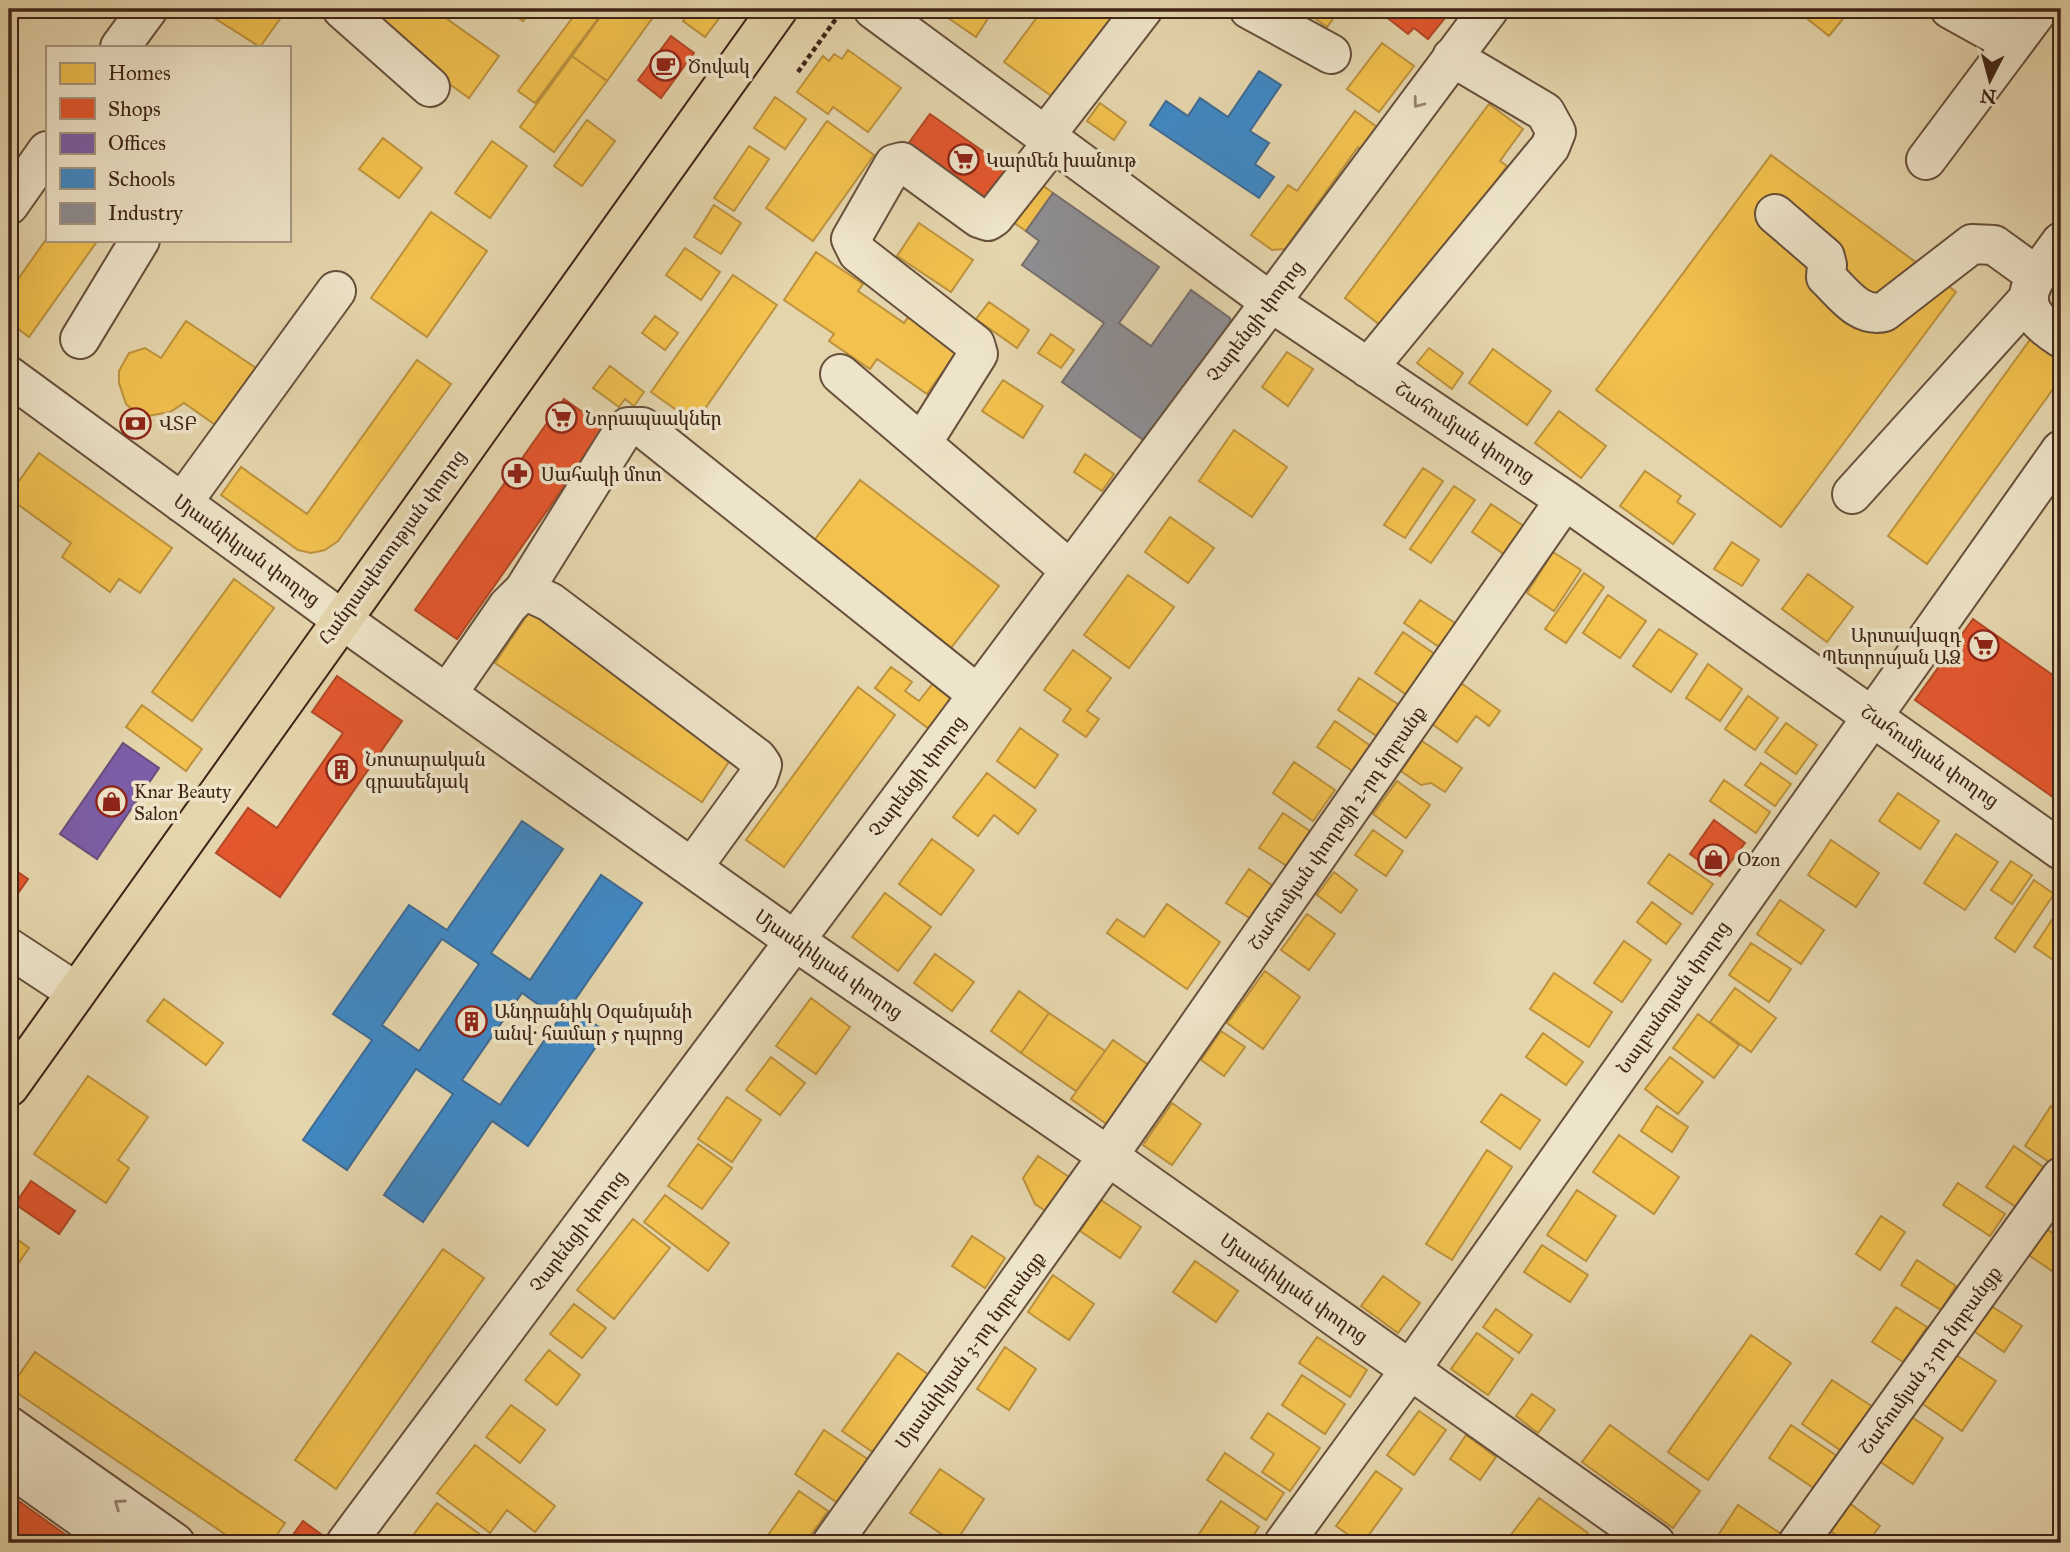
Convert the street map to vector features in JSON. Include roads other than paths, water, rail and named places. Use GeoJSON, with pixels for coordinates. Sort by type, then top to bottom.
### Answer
{"type":"FeatureCollection","features":[{"type":"Feature","properties":{"kind":"main road","name":"Հանրապետության փողոց"},"geometry":{"type":"LineString","coordinates":[[9,1087],[778,9]]}},
{"type":"Feature","properties":{"kind":"street"},"geometry":{"type":"LineString","coordinates":[[121,46],[148,9]]}},
{"type":"Feature","properties":{"kind":"street"},"geometry":{"type":"LineString","coordinates":[[342,9],[430,87]]}},
{"type":"Feature","properties":{"kind":"street","name":"Շահումյան փողոց"},"geometry":{"type":"LineString","coordinates":[[873,9],[1269,301],[1565,500],[2061,850]]}},
{"type":"Feature","properties":{"kind":"street"},"geometry":{"type":"LineString","coordinates":[[922,443],[978,354],[975,344],[858,253],[850,239],[894,164],[902,162],[979,218],[988,221],[994,217],[1143,9]]}},
{"type":"Feature","properties":{"kind":"street"},"geometry":{"type":"LineString","coordinates":[[1249,9],[1331,54]]}},
{"type":"Feature","properties":{"kind":"street","name":"Չարենցի փողոց"},"geometry":{"type":"LineString","coordinates":[[346,1543],[1489,9]]}},
{"type":"Feature","properties":{"kind":"street"},"geometry":{"type":"LineString","coordinates":[[1950,9],[2013,44]]}},
{"type":"Feature","properties":{"kind":"street"},"geometry":{"type":"LineString","coordinates":[[1926,160],[2039,9]]}},
{"type":"Feature","properties":{"kind":"street"},"geometry":{"type":"LineString","coordinates":[[1368,368],[1550,147],[1556,132],[1545,112],[1452,57]]}},
{"type":"Feature","properties":{"kind":"street"},"geometry":{"type":"LineString","coordinates":[[9,205],[46,151]]}},
{"type":"Feature","properties":{"kind":"street"},"geometry":{"type":"LineString","coordinates":[[1775,214],[1825,257],[1826,277],[1860,310],[1874,314],[1884,312],[1972,244],[1994,245],[2033,287],[2031,310],[2039,324],[2061,338]]}},
{"type":"Feature","properties":{"kind":"street"},"geometry":{"type":"LineString","coordinates":[[80,339],[139,242]]}},
{"type":"Feature","properties":{"kind":"street"},"geometry":{"type":"LineString","coordinates":[[1852,494],[2033,287],[2061,242]]}},
{"type":"Feature","properties":{"kind":"street"},"geometry":{"type":"LineString","coordinates":[[182,503],[336,291]]}},
{"type":"Feature","properties":{"kind":"street"},"geometry":{"type":"LineString","coordinates":[[841,374],[1070,570]]}},
{"type":"Feature","properties":{"kind":"street","name":"Մյասնիկյան փողոց"},"geometry":{"type":"LineString","coordinates":[[9,376],[341,619],[692,868],[1108,1156],[1655,1543]]}},
{"type":"Feature","properties":{"kind":"street"},"geometry":{"type":"LineString","coordinates":[[447,694],[508,606],[524,590],[620,436],[628,427],[642,427],[977,694]]}},
{"type":"Feature","properties":{"kind":"street","name":"Նալբանդյան փողոց"},"geometry":{"type":"LineString","coordinates":[[1284,1543],[1410,1370],[2061,450]]}},
{"type":"Feature","properties":{"kind":"street","name":"Շահումյան փողոցի 2-րդ նրբանք"},"geometry":{"type":"LineString","coordinates":[[1108,1156],[1565,500]]}},
{"type":"Feature","properties":{"kind":"street"},"geometry":{"type":"LineString","coordinates":[[524,590],[550,602],[757,758],[762,765],[758,777],[692,868]]}},
{"type":"Feature","properties":{"kind":"street"},"geometry":{"type":"LineString","coordinates":[[9,948],[76,992]]}},
{"type":"Feature","properties":{"kind":"street","name":"Մյասնիկյան 3-րդ նրբանցք"},"geometry":{"type":"LineString","coordinates":[[832,1543],[1108,1156]]}},
{"type":"Feature","properties":{"kind":"street","name":"Շահումյան 3-րդ նրբանցք"},"geometry":{"type":"LineString","coordinates":[[1798,1543],[2061,1177]]}},
{"type":"Feature","properties":{"kind":"street"},"geometry":{"type":"LineString","coordinates":[[9,1426],[117,1543]]}},
{"type":"Feature","properties":{"kind":"street"},"geometry":{"type":"LineString","coordinates":[[9,1466],[68,1488],[175,1543]]}},
{"type":"Feature","properties":{"kind":"place","name":"Ծովակ"},"geometry":{"type":"Point","coordinates":[665,66]}},
{"type":"Feature","properties":{"kind":"place","name":"Կարմեն խանութ"},"geometry":{"type":"Point","coordinates":[963,160]}},
{"type":"Feature","properties":{"kind":"place","name":"Նորապսակներ"},"geometry":{"type":"Point","coordinates":[562,418]}},
{"type":"Feature","properties":{"kind":"place","name":"ՎՏԲ"},"geometry":{"type":"Point","coordinates":[136,423]}},
{"type":"Feature","properties":{"kind":"place","name":"Սահակի մոտ"},"geometry":{"type":"Point","coordinates":[518,474]}},
{"type":"Feature","properties":{"kind":"place","name":"Արտավազդ Պետրոսյան ԱՁ"},"geometry":{"type":"Point","coordinates":[1984,646]}},
{"type":"Feature","properties":{"kind":"place","name":"Նոտարական գրասենյակ"},"geometry":{"type":"Point","coordinates":[342,770]}},
{"type":"Feature","properties":{"kind":"place","name":"Knar Beauty Salon"},"geometry":{"type":"Point","coordinates":[111,802]}},
{"type":"Feature","properties":{"kind":"place","name":"Ozon"},"geometry":{"type":"Point","coordinates":[1714,859]}},
{"type":"Feature","properties":{"kind":"place","name":"Անդրանիկ Օզանյանի անվ․ համար 5 դպրոց"},"geometry":{"type":"Point","coordinates":[471,1022]}}]}
